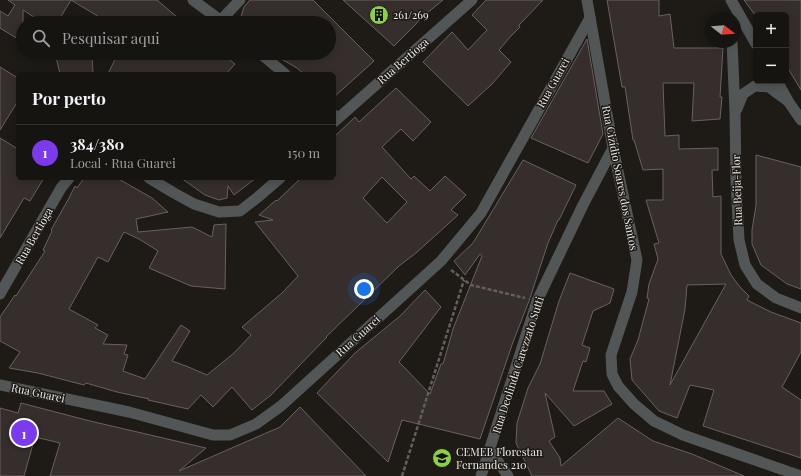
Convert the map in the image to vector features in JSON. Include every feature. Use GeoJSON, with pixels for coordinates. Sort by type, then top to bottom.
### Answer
{"type":"FeatureCollection","features":[{"type":"Feature","properties":{"kind":"street"},"geometry":{"type":"LineString","coordinates":[[193,0],[214,16]]}},
{"type":"Feature","properties":{"kind":"street"},"geometry":{"type":"LineString","coordinates":[[227,16],[240,0]]}},
{"type":"Feature","properties":{"kind":"street","name":"Rua Bertioga"},"geometry":{"type":"LineString","coordinates":[[336,117],[472,0]]}},
{"type":"Feature","properties":{"kind":"street","name":"Rua Cizídio Soares dos Santos"},"geometry":{"type":"LineString","coordinates":[[587,0],[613,148],[637,260],[632,292],[611,355],[612,374],[618,386],[634,404],[654,420],[683,435],[801,476]]}},
{"type":"Feature","properties":{"kind":"street"},"geometry":{"type":"LineString","coordinates":[[731,0],[731,12]]}},
{"type":"Feature","properties":{"kind":"street"},"geometry":{"type":"LineString","coordinates":[[731,0],[753,39]]}},
{"type":"Feature","properties":{"kind":"street","name":"Rua Guarei"},"geometry":{"type":"LineString","coordinates":[[0,385],[129,412],[212,435],[230,435],[256,424],[281,406],[441,262],[481,213],[590,18]]}},
{"type":"Feature","properties":{"kind":"street","name":"Rua Beija-Flor"},"geometry":{"type":"LineString","coordinates":[[732,48],[739,240],[745,265],[757,284],[776,298],[801,308]]}},
{"type":"Feature","properties":{"kind":"street"},"geometry":{"type":"LineString","coordinates":[[268,60],[283,72]]}},
{"type":"Feature","properties":{"kind":"street"},"geometry":{"type":"LineString","coordinates":[[778,84],[801,120]]}},
{"type":"Feature","properties":{"kind":"street"},"geometry":{"type":"LineString","coordinates":[[735,112],[743,94],[755,86],[769,87],[788,101]]}},
{"type":"Feature","properties":{"kind":"street","name":"Rua Deolinda Carezzato Sutti"},"geometry":{"type":"LineString","coordinates":[[481,476],[537,301],[583,205],[613,148]]}},
{"type":"Feature","properties":{"kind":"street","name":"Rua Bertioga"},"geometry":{"type":"LineString","coordinates":[[0,294],[61,188],[67,180]]}},
{"type":"Feature","properties":{"kind":"street"},"geometry":{"type":"LineString","coordinates":[[152,180],[174,194],[194,204],[219,212],[240,211],[278,180]]}},
{"type":"Feature","properties":{"kind":"street"},"geometry":{"type":"LineString","coordinates":[[490,450],[508,476]]}},
{"type":"Feature","properties":{"kind":"path"},"geometry":{"type":"LineString","coordinates":[[441,262],[471,285],[537,301]]}},
{"type":"Feature","properties":{"kind":"path"},"geometry":{"type":"LineString","coordinates":[[402,476],[464,280]]}},
{"type":"Feature","properties":{"kind":"building"},"geometry":{"type":"Polygon","coordinates":[[[8,0],[71,0],[61,16],[32,16],[23,10],[23,16],[16,16],[16,38],[0,28],[0,11],[8,16],[15,5],[8,0]]]}},
{"type":"Feature","properties":{"kind":"building"},"geometry":{"type":"Polygon","coordinates":[[[71,0],[157,0],[176,16],[97,16],[71,0]]]}},
{"type":"Feature","properties":{"kind":"building"},"geometry":{"type":"Polygon","coordinates":[[[250,0],[313,0],[329,16],[241,16],[244,7],[250,0]]]}},
{"type":"Feature","properties":{"kind":"building","name":"261/269"},"geometry":{"type":"Polygon","coordinates":[[[343,0],[443,0],[421,18],[394,46],[343,0]]]}},
{"type":"Feature","properties":{"kind":"building"},"geometry":{"type":"Polygon","coordinates":[[[486,0],[543,0],[519,25],[520,27],[499,50],[511,62],[492,84],[468,106],[423,62],[452,32],[468,50],[487,30],[472,15],[486,0]]]}},
{"type":"Feature","properties":{"kind":"building"},"geometry":{"type":"Polygon","coordinates":[[[607,0],[659,0],[659,16],[670,14],[674,48],[723,48],[720,119],[692,121],[694,83],[663,83],[665,136],[679,135],[679,149],[718,148],[718,170],[712,170],[713,197],[721,196],[721,254],[731,275],[749,296],[747,300],[771,312],[801,323],[801,352],[782,387],[801,400],[801,458],[703,426],[714,390],[690,385],[677,418],[659,411],[632,380],[630,359],[638,340],[649,299],[647,298],[649,284],[658,259],[654,244],[659,243],[646,200],[663,200],[663,169],[643,170],[633,140],[625,87],[622,87],[607,0]],[[726,284],[687,285],[685,309],[670,385],[726,284]]]}},
{"type":"Feature","properties":{"kind":"building"},"geometry":{"type":"Polygon","coordinates":[[[744,0],[801,0],[801,90],[789,70],[789,12],[753,12],[744,0]]]}},
{"type":"Feature","properties":{"kind":"building"},"geometry":{"type":"Polygon","coordinates":[[[336,23],[374,61],[336,95],[336,72],[302,72],[283,60],[336,60],[336,23]]]}},
{"type":"Feature","properties":{"kind":"building"},"geometry":{"type":"Polygon","coordinates":[[[587,39],[603,134],[588,163],[531,138],[587,39]]]}},
{"type":"Feature","properties":{"kind":"building"},"geometry":{"type":"Polygon","coordinates":[[[57,60],[92,60],[93,72],[60,72],[57,60]]]}},
{"type":"Feature","properties":{"kind":"building"},"geometry":{"type":"Polygon","coordinates":[[[115,60],[230,60],[235,64],[228,72],[109,72],[115,60]]]}},
{"type":"Feature","properties":{"kind":"building"},"geometry":{"type":"Polygon","coordinates":[[[0,67],[16,77],[16,104],[0,130],[0,67]]]}},
{"type":"Feature","properties":{"kind":"building"},"geometry":{"type":"Polygon","coordinates":[[[396,88],[431,122],[413,141],[401,129],[382,147],[411,179],[414,176],[430,191],[445,176],[466,195],[451,210],[458,215],[416,253],[399,266],[326,337],[271,395],[252,410],[232,387],[213,407],[201,395],[188,409],[86,383],[84,385],[38,373],[9,368],[20,352],[0,341],[0,317],[15,295],[16,296],[45,251],[43,250],[52,231],[51,230],[75,186],[77,188],[83,180],[120,180],[152,198],[168,212],[136,219],[138,232],[192,227],[212,237],[214,225],[226,224],[225,289],[191,286],[149,268],[158,251],[139,239],[124,232],[108,262],[98,257],[69,309],[98,325],[95,328],[108,335],[103,344],[127,345],[124,354],[128,355],[123,371],[145,379],[181,325],[190,331],[172,361],[207,375],[234,353],[251,335],[242,327],[282,293],[298,276],[255,222],[273,220],[259,215],[276,200],[277,201],[299,180],[336,180],[336,135],[355,117],[359,122],[396,88]],[[382,177],[363,198],[387,223],[407,202],[382,177]]]}},
{"type":"Feature","properties":{"kind":"building"},"geometry":{"type":"Polygon","coordinates":[[[0,138],[16,148],[16,180],[43,180],[30,201],[24,198],[0,238],[0,138]]]}},
{"type":"Feature","properties":{"kind":"building"},"geometry":{"type":"Polygon","coordinates":[[[756,155],[801,167],[801,289],[787,284],[761,265],[752,244],[752,230],[756,205],[756,155]]]}},
{"type":"Feature","properties":{"kind":"building"},"geometry":{"type":"Polygon","coordinates":[[[523,160],[576,185],[548,243],[480,439],[402,420],[388,462],[317,393],[355,353],[400,316],[425,290],[441,307],[399,362],[430,394],[441,364],[443,364],[453,329],[482,256],[480,254],[465,275],[454,261],[473,243],[523,160]]]}},
{"type":"Feature","properties":{"kind":"building"},"geometry":{"type":"Polygon","coordinates":[[[184,180],[253,180],[234,195],[228,186],[227,198],[219,200],[205,195],[184,180]]]}},
{"type":"Feature","properties":{"kind":"building"},"geometry":{"type":"Polygon","coordinates":[[[570,273],[614,289],[610,303],[593,311],[582,345],[590,348],[586,362],[583,361],[573,391],[604,391],[612,404],[574,426],[545,393],[555,437],[549,441],[560,458],[561,466],[618,418],[653,441],[692,454],[744,476],[532,476],[516,443],[517,423],[528,388],[540,364],[559,301],[570,273]]]}},
{"type":"Feature","properties":{"kind":"building"},"geometry":{"type":"Polygon","coordinates":[[[21,403],[206,448],[179,471],[280,427],[300,407],[366,476],[50,476],[60,443],[35,437],[24,476],[0,476],[0,408],[18,413],[21,403]]]}},
{"type":"Feature","properties":{"kind":"place","name":"261/269"},"geometry":{"type":"Point","coordinates":[379,15]}},
{"type":"Feature","properties":{"kind":"place","name":"384/380"},"geometry":{"type":"Point","coordinates":[24,433]}},
{"type":"Feature","properties":{"kind":"place","name":"CEMEB Florestan Fernandes 210"},"geometry":{"type":"Point","coordinates":[442,458]}}]}
